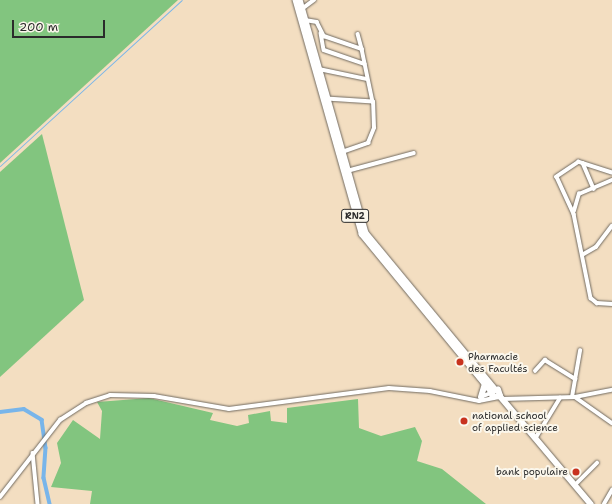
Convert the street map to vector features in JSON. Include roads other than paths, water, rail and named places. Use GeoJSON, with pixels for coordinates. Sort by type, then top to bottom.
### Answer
{"type":"FeatureCollection","features":[{"type":"Feature","properties":{"kind":"highway","name":"RN2"},"geometry":{"type":"LineString","coordinates":[[296,0],[362,234],[485,384],[507,405],[591,504]]}},
{"type":"Feature","properties":{"kind":"highway","name":"RN2"},"geometry":{"type":"LineString","coordinates":[[300,0],[346,171],[362,224],[376,249],[496,395]]}},
{"type":"Feature","properties":{"kind":"highway"},"geometry":{"type":"LineString","coordinates":[[481,397],[485,384]]}},
{"type":"Feature","properties":{"kind":"street"},"geometry":{"type":"LineString","coordinates":[[302,9],[314,0]]}},
{"type":"Feature","properties":{"kind":"street"},"geometry":{"type":"LineString","coordinates":[[305,20],[317,22],[321,33],[324,50],[365,64]]}},
{"type":"Feature","properties":{"kind":"street"},"geometry":{"type":"LineString","coordinates":[[321,33],[362,49]]}},
{"type":"Feature","properties":{"kind":"street"},"geometry":{"type":"LineString","coordinates":[[342,152],[368,143],[374,128],[373,102],[358,34]]}},
{"type":"Feature","properties":{"kind":"street"},"geometry":{"type":"LineString","coordinates":[[319,69],[367,79]]}},
{"type":"Feature","properties":{"kind":"street"},"geometry":{"type":"LineString","coordinates":[[327,99],[373,102]]}},
{"type":"Feature","properties":{"kind":"street"},"geometry":{"type":"LineString","coordinates":[[346,171],[414,153]]}},
{"type":"Feature","properties":{"kind":"street"},"geometry":{"type":"LineString","coordinates":[[612,173],[576,162],[557,177],[574,214],[591,298],[600,304],[612,304]]}},
{"type":"Feature","properties":{"kind":"street"},"geometry":{"type":"LineString","coordinates":[[583,163],[594,189]]}},
{"type":"Feature","properties":{"kind":"street"},"geometry":{"type":"LineString","coordinates":[[574,214],[577,196],[612,180]]}},
{"type":"Feature","properties":{"kind":"street"},"geometry":{"type":"LineString","coordinates":[[582,255],[596,248],[612,226]]}},
{"type":"Feature","properties":{"kind":"street"},"geometry":{"type":"LineString","coordinates":[[574,397],[580,350]]}},
{"type":"Feature","properties":{"kind":"street"},"geometry":{"type":"LineString","coordinates":[[535,371],[545,360],[576,379]]}},
{"type":"Feature","properties":{"kind":"street"},"geometry":{"type":"LineString","coordinates":[[0,497],[44,438],[75,408],[110,395],[154,396],[229,409],[389,388],[430,391],[474,400],[496,395]]}},
{"type":"Feature","properties":{"kind":"street"},"geometry":{"type":"LineString","coordinates":[[474,400],[481,397],[496,395],[560,398],[574,397],[612,390]]}},
{"type":"Feature","properties":{"kind":"street"},"geometry":{"type":"LineString","coordinates":[[574,397],[612,423]]}},
{"type":"Feature","properties":{"kind":"street"},"geometry":{"type":"LineString","coordinates":[[535,438],[560,398]]}},
{"type":"Feature","properties":{"kind":"street"},"geometry":{"type":"LineString","coordinates":[[33,452],[38,504]]}},
{"type":"Feature","properties":{"kind":"street"},"geometry":{"type":"LineString","coordinates":[[575,486],[597,463]]}},
{"type":"Feature","properties":{"kind":"street"},"geometry":{"type":"LineString","coordinates":[[604,504],[612,490]]}},
{"type":"Feature","properties":{"kind":"waterway"},"geometry":{"type":"LineString","coordinates":[[0,166],[182,0]]}},
{"type":"Feature","properties":{"kind":"waterway"},"geometry":{"type":"LineString","coordinates":[[0,412],[24,409],[42,420],[46,448],[44,478],[50,504]]}},
{"type":"Feature","properties":{"kind":"place","name":"Pharmacie des Facultés"},"geometry":{"type":"Point","coordinates":[460,362]}},
{"type":"Feature","properties":{"kind":"place","name":"national school of applied science"},"geometry":{"type":"Point","coordinates":[464,421]}},
{"type":"Feature","properties":{"kind":"place","name":"bank populaire"},"geometry":{"type":"Point","coordinates":[576,472]}}]}
